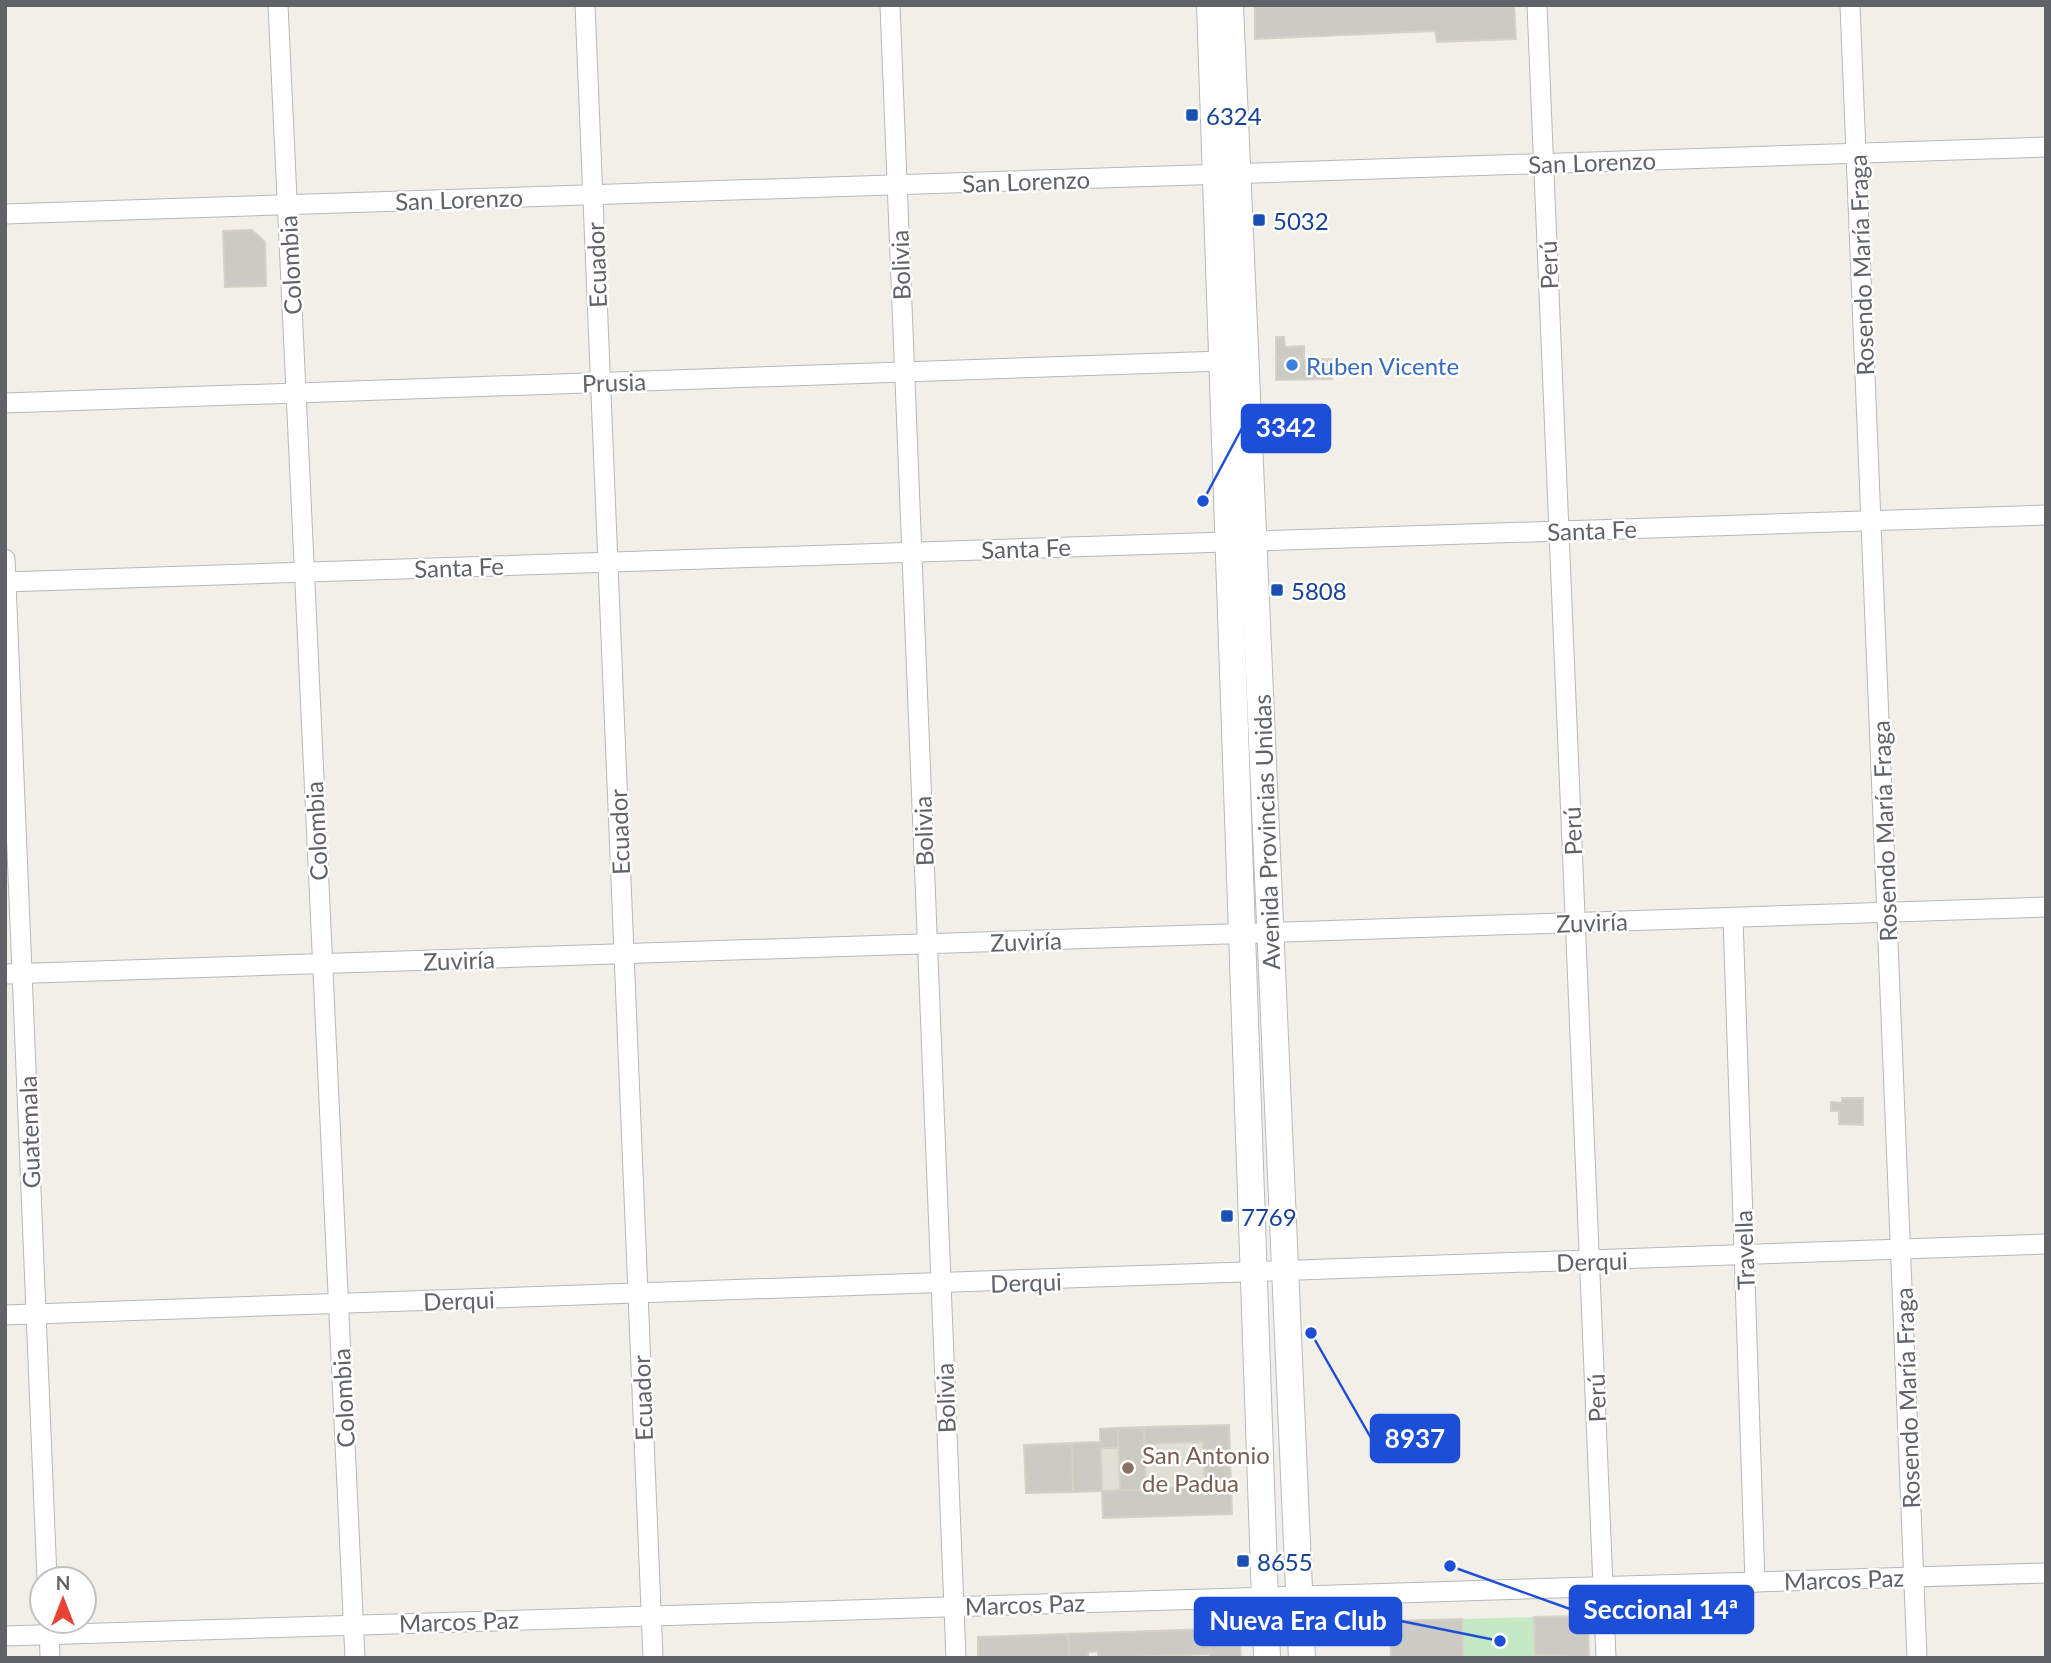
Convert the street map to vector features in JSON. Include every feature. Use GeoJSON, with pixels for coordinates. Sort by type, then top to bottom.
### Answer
{"type":"FeatureCollection","features":[{"type":"Feature","properties":{"kind":"main road","name":"Avenida Provincias Unidas"},"geometry":{"type":"LineString","coordinates":[[1210,5],[1226,174],[1241,541],[1242,934],[1267,1658]]}},
{"type":"Feature","properties":{"kind":"main road","name":"Avenida Provincias Unidas"},"geometry":{"type":"LineString","coordinates":[[1230,5],[1222,361],[1241,541],[1270,933],[1302,1658]]}},
{"type":"Feature","properties":{"kind":"street","name":"Colombia"},"geometry":{"type":"LineString","coordinates":[[278,5],[355,1658]]}},
{"type":"Feature","properties":{"kind":"street","name":"Ecuador"},"geometry":{"type":"LineString","coordinates":[[585,5],[653,1658]]}},
{"type":"Feature","properties":{"kind":"street","name":"Bolivia"},"geometry":{"type":"LineString","coordinates":[[890,5],[956,1658]]}},
{"type":"Feature","properties":{"kind":"street","name":"Perú"},"geometry":{"type":"LineString","coordinates":[[1538,5],[1606,1658]]}},
{"type":"Feature","properties":{"kind":"street","name":"Rosendo María Fraga"},"geometry":{"type":"LineString","coordinates":[[1850,5],[1917,1658]]}},
{"type":"Feature","properties":{"kind":"street","name":"San Lorenzo"},"geometry":{"type":"LineString","coordinates":[[5,214],[2046,148]]}},
{"type":"Feature","properties":{"kind":"street","name":"Prusia"},"geometry":{"type":"LineString","coordinates":[[5,403],[1222,361]]}},
{"type":"Feature","properties":{"kind":"street","name":"Santa Fe"},"geometry":{"type":"LineString","coordinates":[[6,582],[2046,515]]}},
{"type":"Feature","properties":{"kind":"street","name":"Guatemala"},"geometry":{"type":"LineString","coordinates":[[5,559],[14,974],[36,1314],[46,1565]]}},
{"type":"Feature","properties":{"kind":"street","name":"Zuviría"},"geometry":{"type":"LineString","coordinates":[[14,974],[2046,906]]}},
{"type":"Feature","properties":{"kind":"street","name":"Travella"},"geometry":{"type":"LineString","coordinates":[[1733,917],[1755,1582]]}},
{"type":"Feature","properties":{"kind":"street","name":"Derqui"},"geometry":{"type":"LineString","coordinates":[[5,1315],[1285,1273],[2046,1244]]}},
{"type":"Feature","properties":{"kind":"street","name":"Marcos Paz"},"geometry":{"type":"LineString","coordinates":[[98,1628],[353,1625],[2046,1573]]}},
{"type":"Feature","properties":{"kind":"street","name":"Marcos Paz"},"geometry":{"type":"LineString","coordinates":[[5,1636],[28,1632]]}},
{"type":"Feature","properties":{"kind":"street"},"geometry":{"type":"LineString","coordinates":[[49,1635],[50,1658]]}},
{"type":"Feature","properties":{"kind":"shaded area","name":"San Antonio de Padua"},"geometry":{"type":"Polygon","coordinates":[[[1229,1425],[1232,1514],[1103,1518],[1102,1491],[1026,1493],[1024,1445],[1100,1442],[1100,1429],[1229,1425]]]}},
{"type":"Feature","properties":{"kind":"green space"},"geometry":{"type":"Polygon","coordinates":[[[1577,1616],[1588,1622],[1589,1658],[1391,1658],[1390,1621],[1577,1616]]]}},
{"type":"Feature","properties":{"kind":"building"},"geometry":{"type":"Polygon","coordinates":[[[1255,5],[1514,5],[1516,39],[1437,42],[1435,31],[1255,39],[1255,5]]]}},
{"type":"Feature","properties":{"kind":"building"},"geometry":{"type":"Polygon","coordinates":[[[252,230],[265,242],[266,286],[225,287],[223,231],[252,230]]]}},
{"type":"Feature","properties":{"kind":"building"},"geometry":{"type":"Polygon","coordinates":[[[1276,337],[1284,337],[1285,347],[1304,346],[1304,360],[1276,360],[1276,337]]]}},
{"type":"Feature","properties":{"kind":"building"},"geometry":{"type":"Polygon","coordinates":[[[1331,359],[1332,379],[1276,380],[1276,360],[1331,359]]]}},
{"type":"Feature","properties":{"kind":"building"},"geometry":{"type":"Polygon","coordinates":[[[1842,1098],[1863,1098],[1863,1125],[1839,1124],[1839,1111],[1831,1111],[1831,1102],[1842,1103],[1842,1098]]]}},
{"type":"Feature","properties":{"kind":"building"},"geometry":{"type":"Polygon","coordinates":[[[1229,1425],[1232,1514],[1103,1518],[1102,1491],[1205,1487],[1203,1442],[1145,1444],[1144,1427],[1229,1425]]]}},
{"type":"Feature","properties":{"kind":"building"},"geometry":{"type":"Polygon","coordinates":[[[1144,1427],[1146,1489],[1120,1490],[1118,1428],[1144,1427]]]}},
{"type":"Feature","properties":{"kind":"building"},"geometry":{"type":"Polygon","coordinates":[[[1118,1428],[1118,1448],[1101,1448],[1102,1491],[1073,1492],[1072,1443],[1100,1442],[1100,1429],[1118,1428]]]}},
{"type":"Feature","properties":{"kind":"building"},"geometry":{"type":"Polygon","coordinates":[[[1072,1443],[1073,1492],[1026,1493],[1024,1445],[1072,1443]]]}},
{"type":"Feature","properties":{"kind":"building"},"geometry":{"type":"Polygon","coordinates":[[[1577,1616],[1588,1622],[1589,1658],[1535,1654],[1534,1617],[1577,1616]]]}},
{"type":"Feature","properties":{"kind":"building"},"geometry":{"type":"Polygon","coordinates":[[[1462,1619],[1463,1658],[1391,1658],[1390,1621],[1462,1619]]]}},
{"type":"Feature","properties":{"kind":"building"},"geometry":{"type":"Polygon","coordinates":[[[1227,1628],[1240,1640],[1241,1658],[1210,1658],[1209,1629],[1227,1628]]]}},
{"type":"Feature","properties":{"kind":"building"},"geometry":{"type":"Polygon","coordinates":[[[1209,1629],[1210,1654],[1098,1658],[1098,1651],[1088,1652],[1088,1658],[1069,1658],[1068,1634],[1209,1629]]]}},
{"type":"Feature","properties":{"kind":"building"},"geometry":{"type":"Polygon","coordinates":[[[1068,1634],[1069,1658],[978,1658],[978,1637],[1068,1634]]]}},
{"type":"Feature","properties":{"kind":"place","name":"6324"},"geometry":{"type":"Point","coordinates":[1192,115]}},
{"type":"Feature","properties":{"kind":"place","name":"5032"},"geometry":{"type":"Point","coordinates":[1259,220]}},
{"type":"Feature","properties":{"kind":"place","name":"Ruben Vicente"},"geometry":{"type":"Point","coordinates":[1292,365]}},
{"type":"Feature","properties":{"kind":"place","name":"3342"},"geometry":{"type":"Point","coordinates":[1203,501]}},
{"type":"Feature","properties":{"kind":"place","name":"5808"},"geometry":{"type":"Point","coordinates":[1277,590]}},
{"type":"Feature","properties":{"kind":"place","name":"7769"},"geometry":{"type":"Point","coordinates":[1227,1216]}},
{"type":"Feature","properties":{"kind":"place","name":"8937"},"geometry":{"type":"Point","coordinates":[1311,1333]}},
{"type":"Feature","properties":{"kind":"place","name":"San Antonio de Padua"},"geometry":{"type":"Point","coordinates":[1128,1468]}},
{"type":"Feature","properties":{"kind":"place","name":"8655"},"geometry":{"type":"Point","coordinates":[1243,1561]}},
{"type":"Feature","properties":{"kind":"place","name":"Seccional 14ª"},"geometry":{"type":"Point","coordinates":[1450,1566]}},
{"type":"Feature","properties":{"kind":"place","name":"Nueva Era Club"},"geometry":{"type":"Point","coordinates":[1500,1641]}}]}
